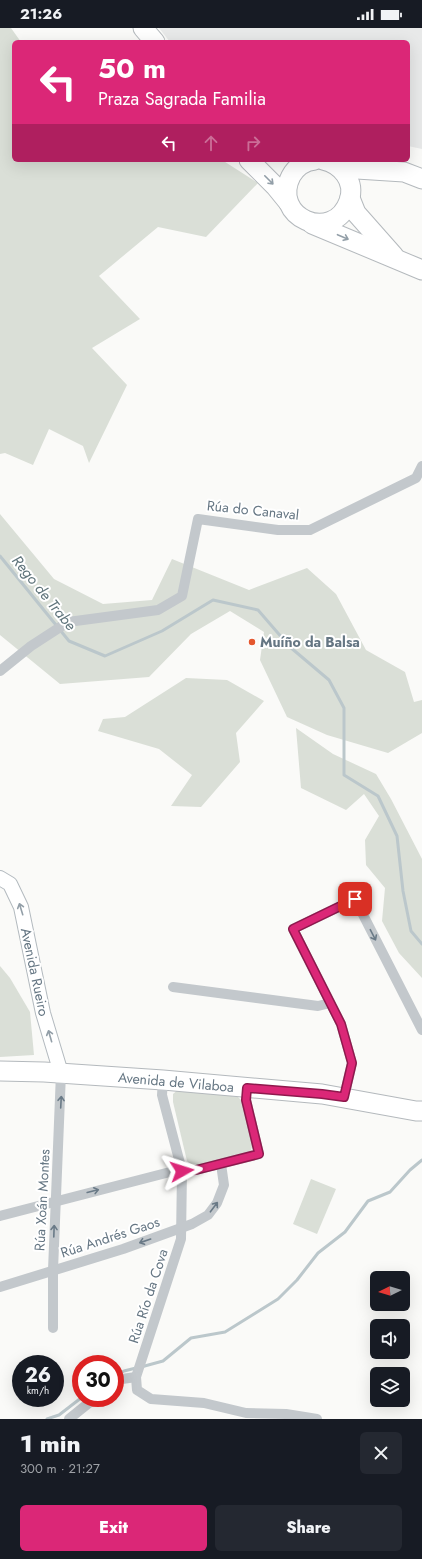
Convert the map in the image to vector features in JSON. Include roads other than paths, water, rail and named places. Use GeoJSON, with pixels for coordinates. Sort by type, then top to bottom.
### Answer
{"type":"FeatureCollection","features":[{"type":"Feature","properties":{"kind":"highway"},"geometry":{"type":"LineString","coordinates":[[143,28],[153,40]]}},
{"type":"Feature","properties":{"kind":"highway"},"geometry":{"type":"LineString","coordinates":[[251,162],[275,186],[299,217],[307,222],[422,270]]}},
{"type":"Feature","properties":{"kind":"highway"},"geometry":{"type":"LineString","coordinates":[[288,202],[288,182],[293,172],[300,165],[308,162]]}},
{"type":"Feature","properties":{"kind":"highway"},"geometry":{"type":"LineString","coordinates":[[332,162],[341,168],[347,176],[356,213],[398,260]]}},
{"type":"Feature","properties":{"kind":"highway"},"geometry":{"type":"LineString","coordinates":[[341,168],[404,172],[422,179]]}},
{"type":"Feature","properties":{"kind":"highway"},"geometry":{"type":"LineString","coordinates":[[350,192],[384,178],[422,183]]}},
{"type":"Feature","properties":{"kind":"highway"},"geometry":{"type":"LineString","coordinates":[[307,222],[318,224],[329,222],[338,217],[346,209],[350,192]]}},
{"type":"Feature","properties":{"kind":"highway","name":"Avenida de Vilaboa"},"geometry":{"type":"LineString","coordinates":[[0,1072],[61,1073],[163,1080],[322,1094],[422,1111]]}},
{"type":"Feature","properties":{"kind":"street","name":"Rúa do Canaval"},"geometry":{"type":"LineString","coordinates":[[0,671],[31,646],[68,622],[158,610],[182,596],[198,519],[278,530],[310,530],[416,478],[422,466]]}},
{"type":"Feature","properties":{"kind":"street","name":"Avenida Rueiro"},"geometry":{"type":"LineString","coordinates":[[0,878],[10,884],[21,907],[43,1013],[61,1073]]}},
{"type":"Feature","properties":{"kind":"street"},"geometry":{"type":"LineString","coordinates":[[344,1097],[352,1063],[341,1024],[293,929],[355,899],[422,1030]]}},
{"type":"Feature","properties":{"kind":"street"},"geometry":{"type":"LineString","coordinates":[[173,986],[318,1006],[330,1003]]}},
{"type":"Feature","properties":{"kind":"street","name":"Rúa Xoán Montes"},"geometry":{"type":"LineString","coordinates":[[53,1328],[55,1201],[61,1073]]}},
{"type":"Feature","properties":{"kind":"street","name":"Rúa Río da Cova"},"geometry":{"type":"LineString","coordinates":[[136,1377],[181,1238],[182,1228],[182,1171],[162,1095],[163,1080]]}},
{"type":"Feature","properties":{"kind":"street"},"geometry":{"type":"LineString","coordinates":[[0,1216],[170,1172],[196,1170],[259,1154],[246,1100],[247,1088]]}},
{"type":"Feature","properties":{"kind":"street","name":"Rúa Andrés Gaos"},"geometry":{"type":"LineString","coordinates":[[0,1287],[123,1249],[192,1224],[208,1215],[217,1203],[224,1185],[221,1164]]}},
{"type":"Feature","properties":{"kind":"street"},"geometry":{"type":"LineString","coordinates":[[124,1379],[136,1377],[138,1390],[151,1399],[204,1403],[246,1413],[286,1414],[317,1419]]}},
{"type":"Feature","properties":{"kind":"street"},"geometry":{"type":"LineString","coordinates":[[69,1419],[84,1407]]}},
{"type":"Feature","properties":{"kind":"waterway","name":"Rego de Trabe"},"geometry":{"type":"LineString","coordinates":[[0,556],[69,641],[105,656],[162,631],[213,600],[258,610],[290,647],[329,680],[344,708],[344,775],[378,796],[397,836],[403,891],[411,931],[422,944]]}},
{"type":"Feature","properties":{"kind":"waterway"},"geometry":{"type":"LineString","coordinates":[[141,1367],[163,1361],[191,1338],[225,1332],[278,1299],[297,1280],[318,1253],[345,1232],[368,1201],[390,1192],[410,1170],[422,1160]]}},
{"type":"Feature","properties":{"kind":"waterway"},"geometry":{"type":"LineString","coordinates":[[124,1371],[136,1368]]}},
{"type":"Feature","properties":{"kind":"waterway"},"geometry":{"type":"LineString","coordinates":[[47,1419],[59,1415],[72,1405]]}},
{"type":"Feature","properties":{"kind":"place","name":"Muíño da Balsa"},"geometry":{"type":"Point","coordinates":[252,642]}}]}
